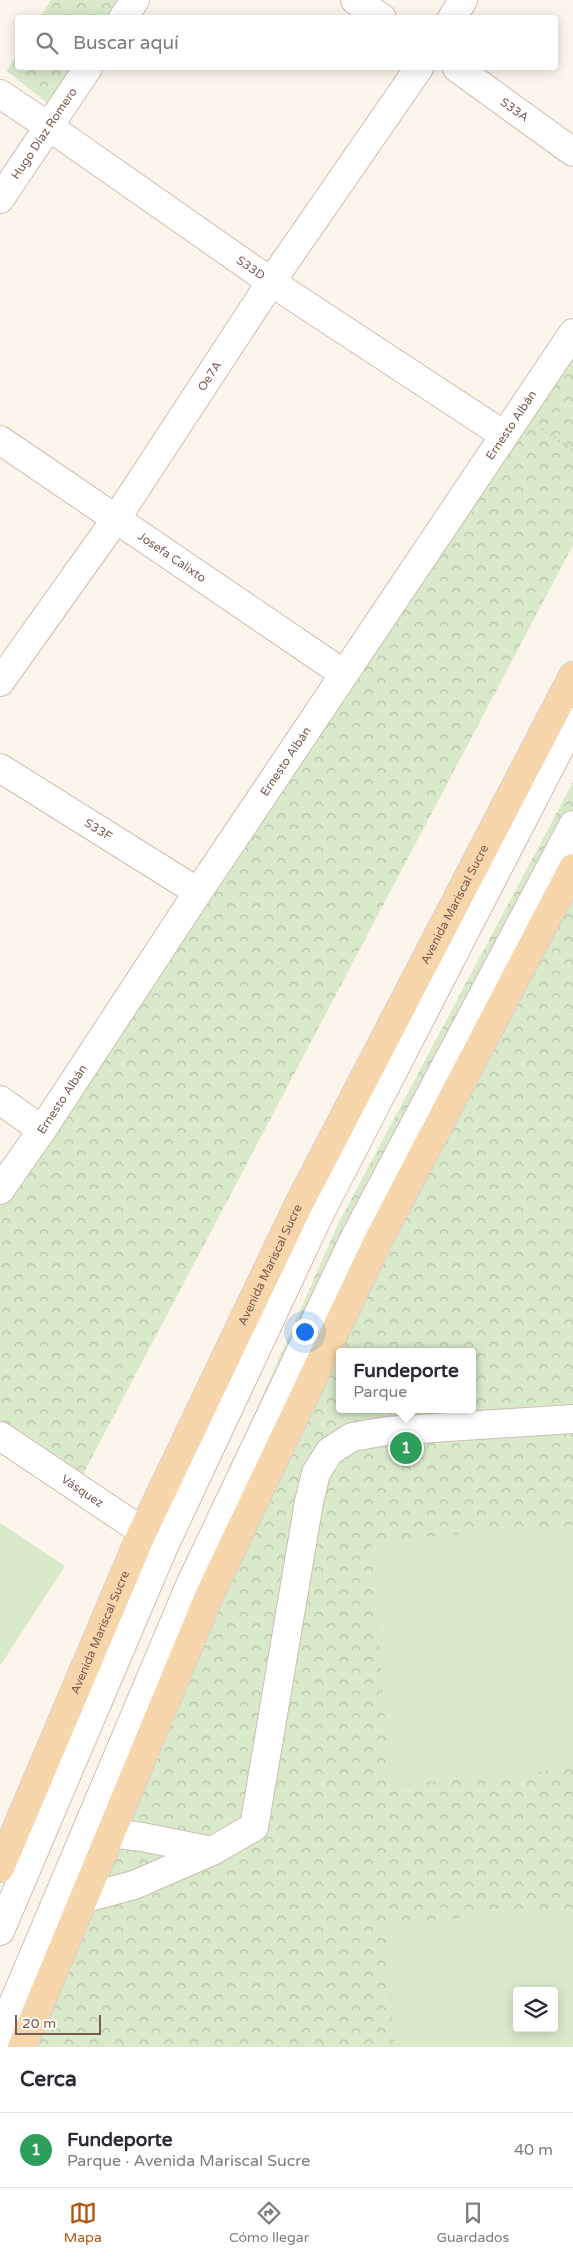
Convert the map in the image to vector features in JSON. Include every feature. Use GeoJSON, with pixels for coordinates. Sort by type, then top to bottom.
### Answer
{"type":"FeatureCollection","features":[{"type":"Feature","properties":{"kind":"main road","name":"Avenida Mariscal Sucre"},"geometry":{"type":"LineString","coordinates":[[0,1868],[153,1539],[298,1204],[573,676]]}},
{"type":"Feature","properties":{"kind":"main road"},"geometry":{"type":"LineString","coordinates":[[22,2047],[82,1898],[210,1594],[374,1250],[573,868]]}},
{"type":"Feature","properties":{"kind":"street"},"geometry":{"type":"LineString","coordinates":[[124,15],[134,0]]}},
{"type":"Feature","properties":{"kind":"street"},"geometry":{"type":"LineString","coordinates":[[355,0],[378,15]]}},
{"type":"Feature","properties":{"kind":"street"},"geometry":{"type":"LineString","coordinates":[[454,15],[463,0]]}},
{"type":"Feature","properties":{"kind":"street","name":"Hugo Díaz Romero"},"geometry":{"type":"LineString","coordinates":[[0,199],[87,70]]}},
{"type":"Feature","properties":{"kind":"street","name":"Oe7A"},"geometry":{"type":"LineString","coordinates":[[0,682],[116,519],[271,282],[418,70]]}},
{"type":"Feature","properties":{"kind":"street","name":"S33A"},"geometry":{"type":"LineString","coordinates":[[460,70],[573,152]]}},
{"type":"Feature","properties":{"kind":"street","name":"S33D"},"geometry":{"type":"LineString","coordinates":[[0,94],[271,282],[504,435]]}},
{"type":"Feature","properties":{"kind":"street","name":"Ernesto Albán"},"geometry":{"type":"LineString","coordinates":[[0,1190],[42,1130],[198,892],[573,333]]}},
{"type":"Feature","properties":{"kind":"street","name":"Josefa Calixto"},"geometry":{"type":"LineString","coordinates":[[0,440],[344,674]]}},
{"type":"Feature","properties":{"kind":"street"},"geometry":{"type":"LineString","coordinates":[[0,1931],[153,1539],[573,722]]}},
{"type":"Feature","properties":{"kind":"street","name":"S33F"},"geometry":{"type":"LineString","coordinates":[[0,768],[198,892]]}},
{"type":"Feature","properties":{"kind":"street"},"geometry":{"type":"LineString","coordinates":[[0,2035],[208,1547],[355,1237],[573,825]]}},
{"type":"Feature","properties":{"kind":"street"},"geometry":{"type":"LineString","coordinates":[[0,1100],[42,1130]]}},
{"type":"Feature","properties":{"kind":"street"},"geometry":{"type":"LineString","coordinates":[[82,1898],[134,1885],[212,1850],[254,1827],[309,1502],[316,1473],[330,1451],[352,1437],[387,1431],[573,1419]]}},
{"type":"Feature","properties":{"kind":"street","name":"Vásquez"},"geometry":{"type":"LineString","coordinates":[[0,1436],[153,1539]]}},
{"type":"Feature","properties":{"kind":"street"},"geometry":{"type":"LineString","coordinates":[[110,1833],[212,1850]]}},
{"type":"Feature","properties":{"kind":"path"},"geometry":{"type":"LineString","coordinates":[[520,412],[573,451]]}},
{"type":"Feature","properties":{"kind":"green space"},"geometry":{"type":"Polygon","coordinates":[[[51,0],[149,0],[138,15],[42,15],[51,0]]]}},
{"type":"Feature","properties":{"kind":"green space"},"geometry":{"type":"Polygon","coordinates":[[[15,57],[15,70],[98,70],[64,116],[7,71],[15,57]]]}},
{"type":"Feature","properties":{"kind":"green space"},"geometry":{"type":"Polygon","coordinates":[[[573,330],[573,545],[81,1478],[0,1421],[0,1201],[573,330]]]}},
{"type":"Feature","properties":{"kind":"green space"},"geometry":{"type":"Polygon","coordinates":[[[573,782],[573,2047],[0,2047],[141,1673],[338,1224],[573,782]]]}},
{"type":"Feature","properties":{"kind":"green space"},"geometry":{"type":"Polygon","coordinates":[[[0,1523],[65,1566],[0,1666],[0,1523]]]}},
{"type":"Feature","properties":{"kind":"green space"},"geometry":{"type":"Polygon","coordinates":[[[573,1525],[573,1769],[390,1785],[371,1541],[573,1525]]]}},
{"type":"Feature","properties":{"kind":"green space"},"geometry":{"type":"Polygon","coordinates":[[[573,1908],[573,2047],[394,2047],[385,1924],[573,1908]]]}},
{"type":"Feature","properties":{"kind":"place","name":"Fundeporte"},"geometry":{"type":"Point","coordinates":[406,1448]}}]}
